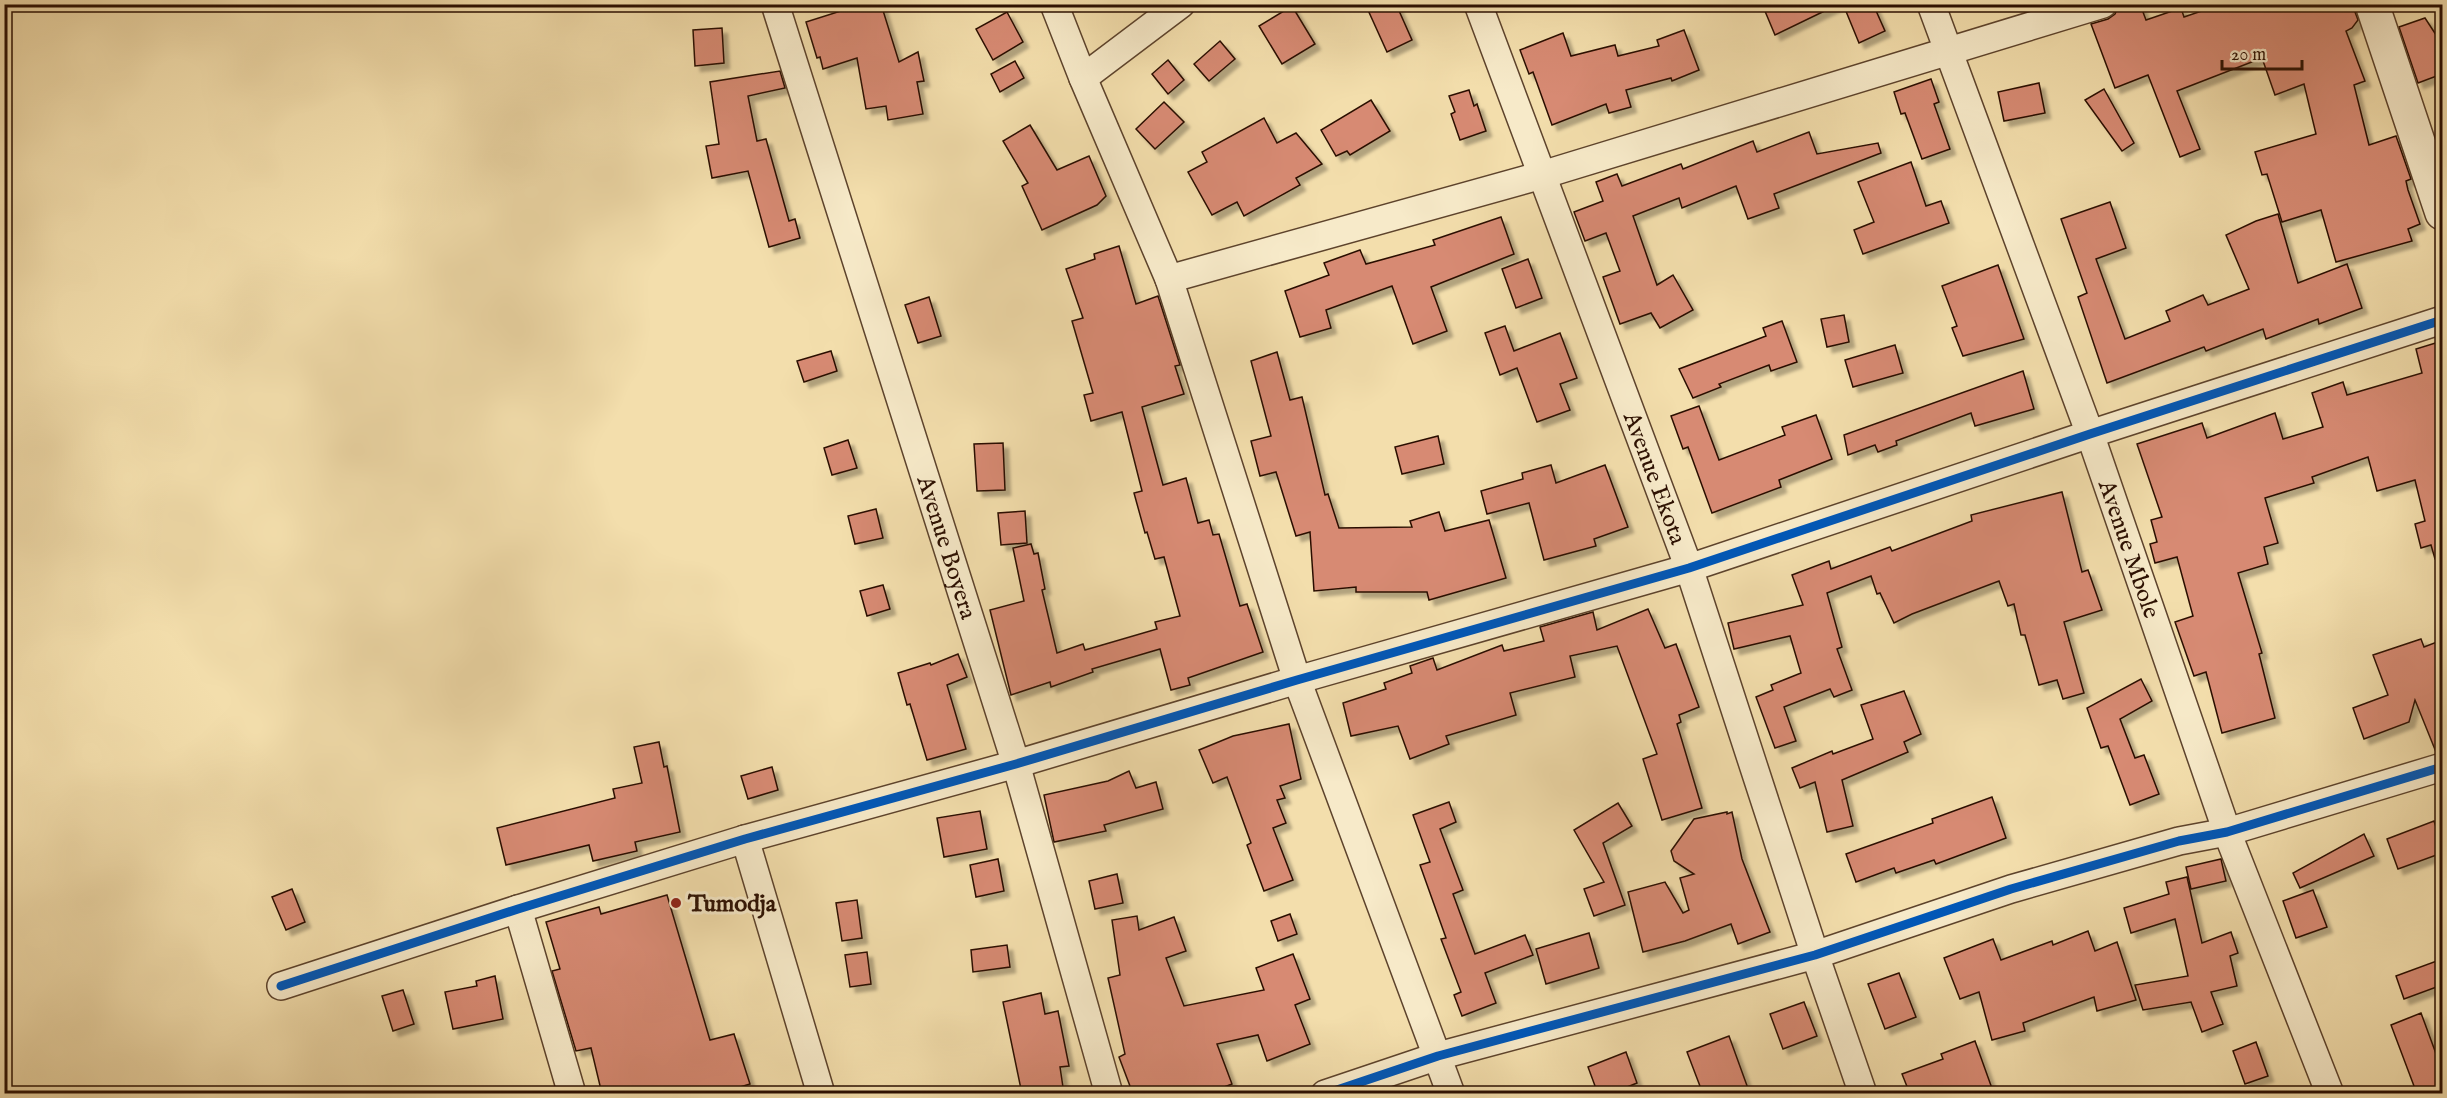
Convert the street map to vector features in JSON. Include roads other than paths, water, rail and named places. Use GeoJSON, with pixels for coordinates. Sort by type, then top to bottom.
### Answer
{"type":"FeatureCollection","features":[{"type":"Feature","properties":{"kind":"street","name":"Avenue Boyera"},"geometry":{"type":"LineString","coordinates":[[775,4],[1016,764],[1109,1094]]}},
{"type":"Feature","properties":{"kind":"street"},"geometry":{"type":"LineString","coordinates":[[1054,4],[1168,279],[1297,680],[1438,1056],[1450,1094]]}},
{"type":"Feature","properties":{"kind":"street"},"geometry":{"type":"LineString","coordinates":[[1083,78],[1181,4]]}},
{"type":"Feature","properties":{"kind":"street","name":"Avenue Ekota"},"geometry":{"type":"LineString","coordinates":[[1478,4],[1689,568],[1815,955],[1863,1094]]}},
{"type":"Feature","properties":{"kind":"street","name":"Avenue Mbole"},"geometry":{"type":"LineString","coordinates":[[1931,4],[2090,434],[2227,832],[2330,1094]]}},
{"type":"Feature","properties":{"kind":"street"},"geometry":{"type":"LineString","coordinates":[[1168,279],[1542,175],[2103,4]]}},
{"type":"Feature","properties":{"kind":"street"},"geometry":{"type":"LineString","coordinates":[[2372,4],[2442,213]]}},
{"type":"Feature","properties":{"kind":"street"},"geometry":{"type":"LineString","coordinates":[[281,986],[518,909],[745,839],[1016,764],[1297,680],[1689,568],[2090,434],[2442,321]]}},
{"type":"Feature","properties":{"kind":"street"},"geometry":{"type":"LineString","coordinates":[[1325,1094],[1438,1056],[1815,955],[2011,889],[2179,841],[2227,832],[2442,767]]}},
{"type":"Feature","properties":{"kind":"street"},"geometry":{"type":"LineString","coordinates":[[745,839],[821,1094]]}},
{"type":"Feature","properties":{"kind":"street"},"geometry":{"type":"LineString","coordinates":[[518,909],[572,1094]]}},
{"type":"Feature","properties":{"kind":"place","name":"Tumodja"},"geometry":{"type":"Point","coordinates":[676,903]}}]}
